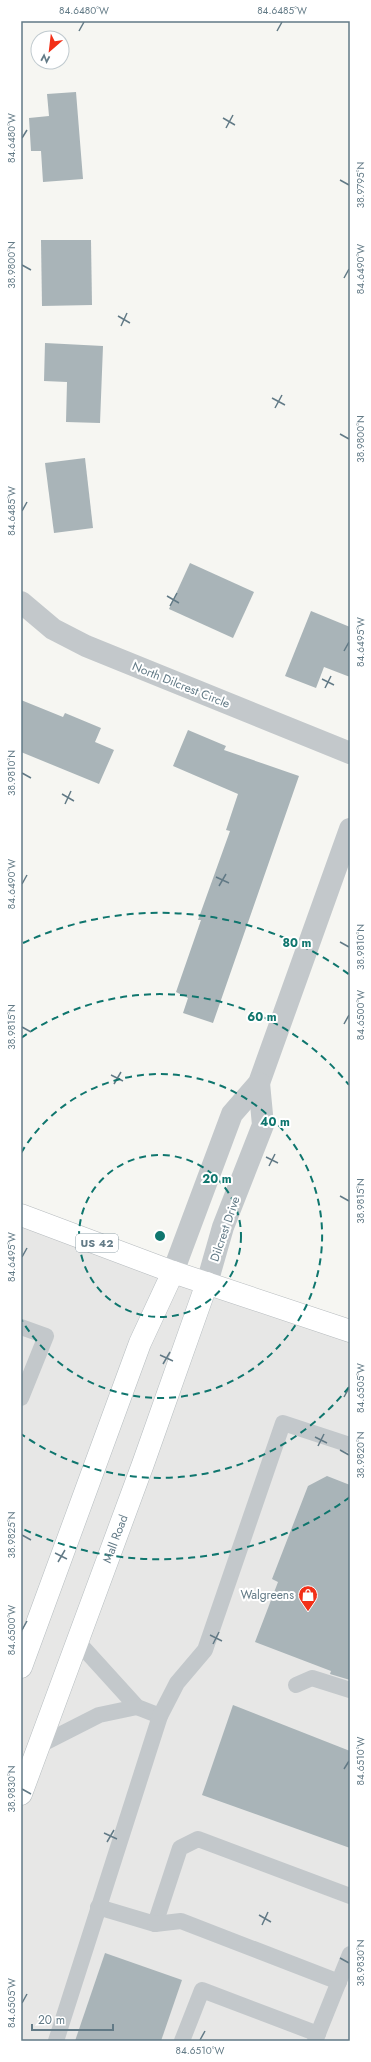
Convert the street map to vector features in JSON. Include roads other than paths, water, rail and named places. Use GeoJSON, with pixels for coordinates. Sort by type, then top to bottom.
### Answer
{"type":"FeatureCollection","features":[{"type":"Feature","properties":{"kind":"main road","name":"US 42"},"geometry":{"type":"LineString","coordinates":[[21,1215],[173,1272],[350,1331]]}},
{"type":"Feature","properties":{"kind":"main road"},"geometry":{"type":"LineString","coordinates":[[21,1667],[140,1344],[173,1272]]}},
{"type":"Feature","properties":{"kind":"main road","name":"Mall Road"},"geometry":{"type":"LineString","coordinates":[[21,1794],[78,1642],[207,1283]]}},
{"type":"Feature","properties":{"kind":"street","name":"North Dilcrest Circle"},"geometry":{"type":"LineString","coordinates":[[21,602],[53,629],[86,646],[350,753]]}},
{"type":"Feature","properties":{"kind":"street","name":"Dilcrest Drive"},"geometry":{"type":"LineString","coordinates":[[173,1272],[232,1114],[259,1083],[350,829]]}},
{"type":"Feature","properties":{"kind":"street","name":"Dilcrest Drive"},"geometry":{"type":"LineString","coordinates":[[207,1283],[223,1227],[264,1125],[259,1083]]}},
{"type":"Feature","properties":{"kind":"lane"},"geometry":{"type":"LineString","coordinates":[[21,1326],[46,1336],[21,1398]]}},
{"type":"Feature","properties":{"kind":"lane"},"geometry":{"type":"LineString","coordinates":[[56,2041],[160,1716],[177,1683],[205,1650],[283,1423],[350,1445]]}},
{"type":"Feature","properties":{"kind":"lane"},"geometry":{"type":"LineString","coordinates":[[78,1642],[137,1707],[160,1716]]}},
{"type":"Feature","properties":{"kind":"lane"},"geometry":{"type":"LineString","coordinates":[[296,1685],[312,1678],[350,1690]]}},
{"type":"Feature","properties":{"kind":"lane"},"geometry":{"type":"LineString","coordinates":[[40,1745],[99,1715],[137,1707]]}},
{"type":"Feature","properties":{"kind":"lane"},"geometry":{"type":"LineString","coordinates":[[155,1924],[180,1848],[198,1839],[350,1896]]}},
{"type":"Feature","properties":{"kind":"lane"},"geometry":{"type":"LineString","coordinates":[[98,1908],[155,1924],[181,1921],[339,1982]]}},
{"type":"Feature","properties":{"kind":"lane"},"geometry":{"type":"LineString","coordinates":[[182,2041],[202,1990],[317,2038],[350,1954]]}},
{"type":"Feature","properties":{"kind":"place","name":"Walgreens"},"geometry":{"type":"Point","coordinates":[308,1612]}}]}
